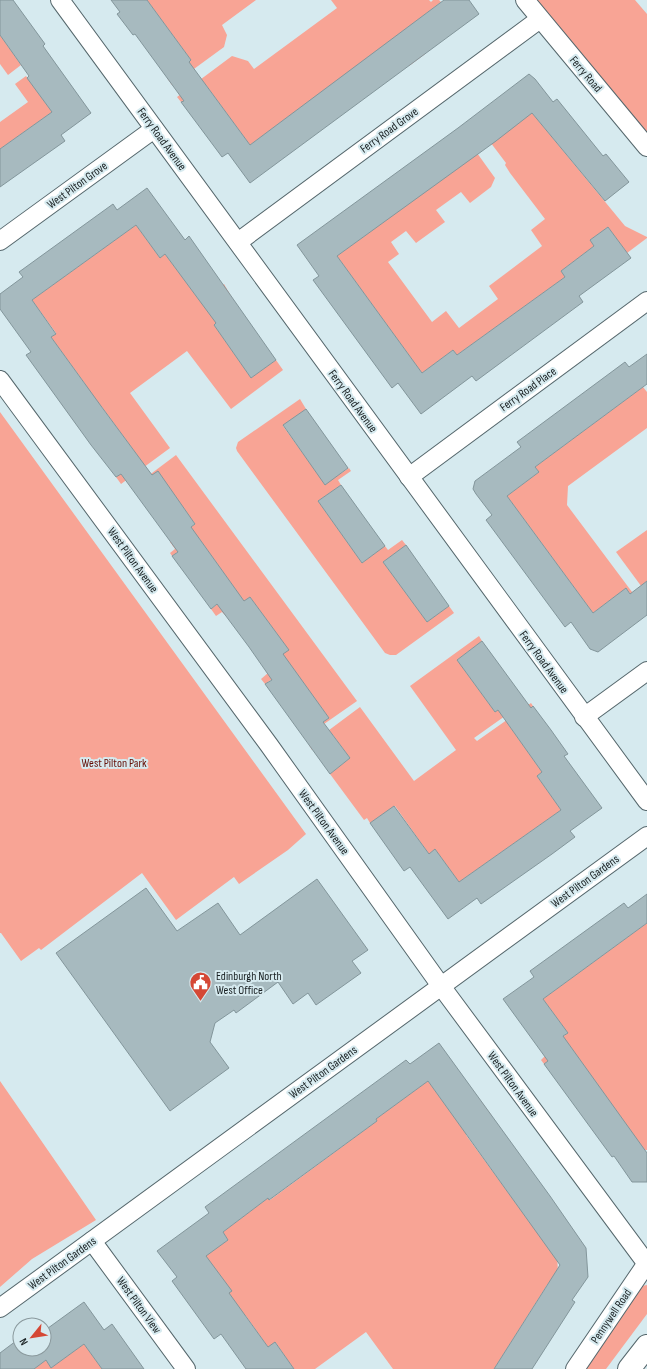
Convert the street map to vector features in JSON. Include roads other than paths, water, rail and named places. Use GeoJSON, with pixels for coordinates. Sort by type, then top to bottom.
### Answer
{"type":"FeatureCollection","features":[{"type":"Feature","properties":{"kind":"street","name":"Ferry Road Avenue"},"geometry":{"type":"LineString","coordinates":[[60,0],[408,477],[647,801]]}},
{"type":"Feature","properties":{"kind":"street","name":"Ferry Road"},"geometry":{"type":"LineString","coordinates":[[525,0],[647,147]]}},
{"type":"Feature","properties":{"kind":"street","name":"Ferry Road Grove"},"geometry":{"type":"LineString","coordinates":[[238,242],[540,19]]}},
{"type":"Feature","properties":{"kind":"street","name":"West Pilton Grove"},"geometry":{"type":"LineString","coordinates":[[0,241],[154,129]]}},
{"type":"Feature","properties":{"kind":"street","name":"Ferry Road Place"},"geometry":{"type":"LineString","coordinates":[[408,477],[647,301]]}},
{"type":"Feature","properties":{"kind":"street","name":"West Pilton Avenue"},"geometry":{"type":"LineString","coordinates":[[0,380],[269,745],[441,986],[647,1263]]}},
{"type":"Feature","properties":{"kind":"street"},"geometry":{"type":"LineString","coordinates":[[584,717],[647,671]]}},
{"type":"Feature","properties":{"kind":"street","name":"West Pilton Gardens"},"geometry":{"type":"LineString","coordinates":[[0,1308],[647,836]]}},
{"type":"Feature","properties":{"kind":"street","name":"West Pilton View"},"geometry":{"type":"LineString","coordinates":[[92,1241],[186,1369]]}},
{"type":"Feature","properties":{"kind":"street","name":"Pennywell Road"},"geometry":{"type":"LineString","coordinates":[[575,1369],[647,1263]]}},
{"type":"Feature","properties":{"kind":"street"},"geometry":{"type":"LineString","coordinates":[[630,1369],[647,1346]]}},
{"type":"Feature","properties":{"kind":"place","name":"Edinburgh North West Office"},"geometry":{"type":"Point","coordinates":[200,1002]}},
{"type":"Feature","properties":{"kind":"park label","name":"West Pilton Park"},"geometry":{"type":"Point","coordinates":[114,763]}}]}
